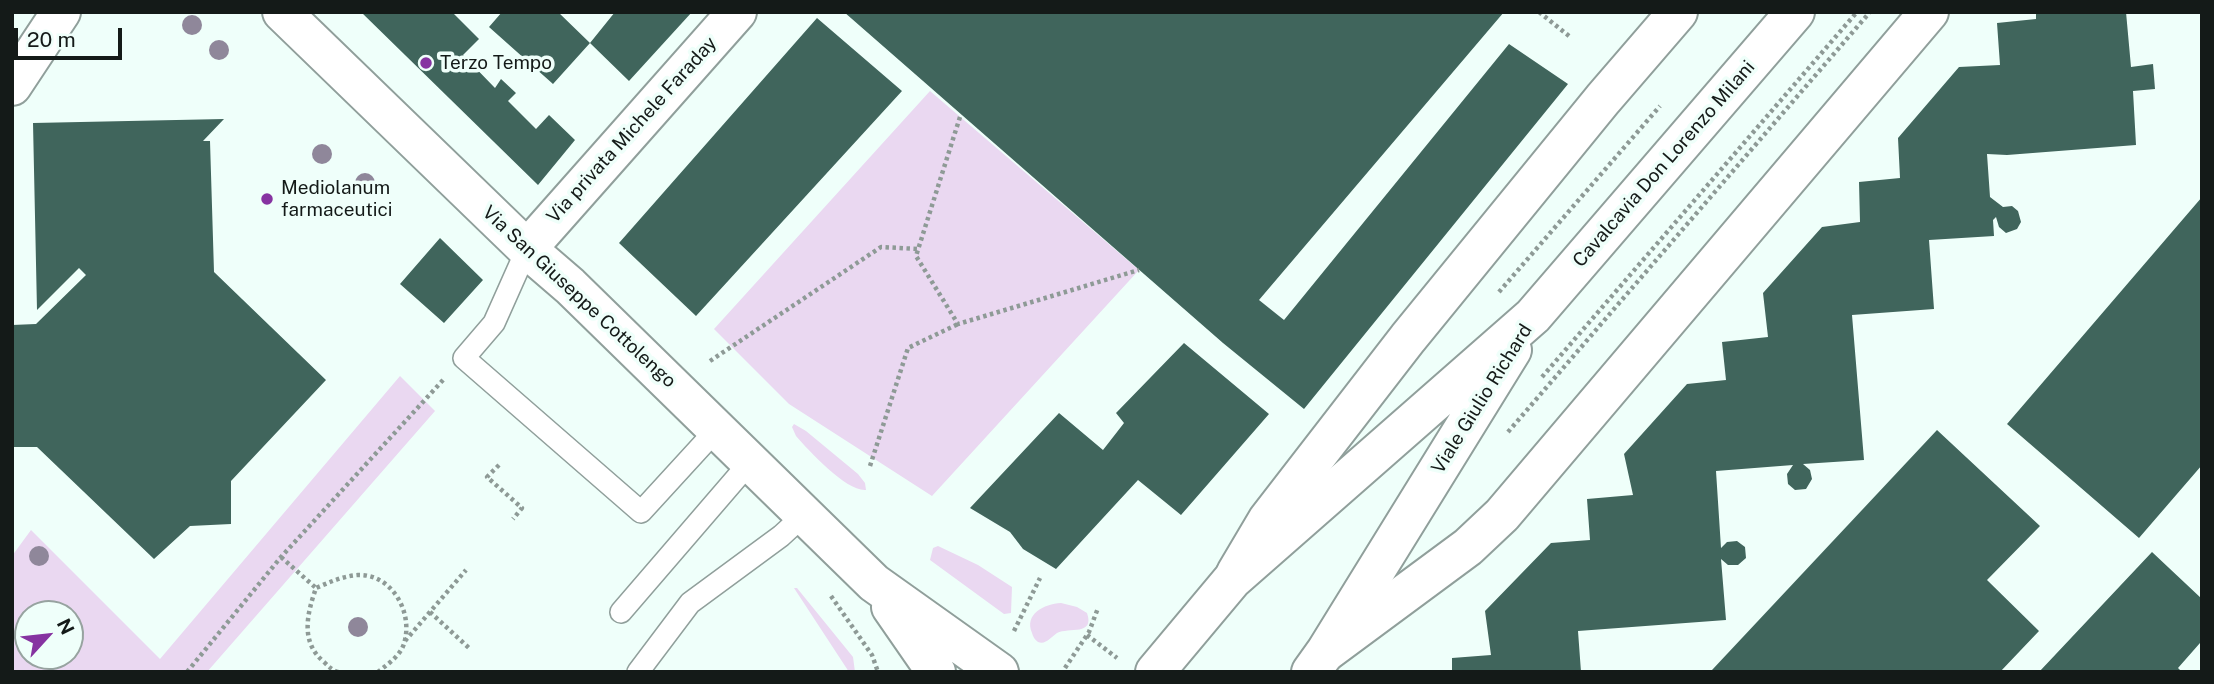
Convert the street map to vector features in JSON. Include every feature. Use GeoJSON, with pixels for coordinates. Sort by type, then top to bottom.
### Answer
{"type":"FeatureCollection","features":[{"type":"Feature","properties":{"kind":"street"},"geometry":{"type":"LineString","coordinates":[[12,86],[61,12]]}},
{"type":"Feature","properties":{"kind":"street","name":"Via San Giuseppe Cottolengo"},"geometry":{"type":"LineString","coordinates":[[282,12],[527,249],[570,286],[874,583]]}},
{"type":"Feature","properties":{"kind":"street","name":"Via privata Michele Faraday"},"geometry":{"type":"LineString","coordinates":[[527,249],[737,12]]}},
{"type":"Feature","properties":{"kind":"street"},"geometry":{"type":"LineString","coordinates":[[1155,672],[1232,580],[1268,519],[1408,338],[1678,12]]}},
{"type":"Feature","properties":{"kind":"street","name":"Cavalcavia Don Lorenzo Milani"},"geometry":{"type":"LineString","coordinates":[[1534,316],[1795,12]]}},
{"type":"Feature","properties":{"kind":"street","name":"Viale Giulio Richard"},"geometry":{"type":"LineString","coordinates":[[1321,665],[1468,547],[1502,515],[1929,12]]}},
{"type":"Feature","properties":{"kind":"street","name":"Viale Giulio Richard"},"geometry":{"type":"LineString","coordinates":[[1232,580],[1534,316]]}},
{"type":"Feature","properties":{"kind":"street","name":"Viale Giulio Richard"},"geometry":{"type":"LineString","coordinates":[[1321,665],[1534,316]]}},
{"type":"Feature","properties":{"kind":"street"},"geometry":{"type":"LineString","coordinates":[[874,583],[936,672]]}},
{"type":"Feature","properties":{"kind":"street"},"geometry":{"type":"LineString","coordinates":[[874,583],[999,672]]}},
{"type":"Feature","properties":{"kind":"lane"},"geometry":{"type":"LineString","coordinates":[[527,249],[494,323],[464,358],[641,512],[717,429]]}},
{"type":"Feature","properties":{"kind":"lane"},"geometry":{"type":"LineString","coordinates":[[621,611],[751,461]]}},
{"type":"Feature","properties":{"kind":"lane"},"geometry":{"type":"LineString","coordinates":[[638,672],[690,603],[781,536],[805,514]]}},
{"type":"Feature","properties":{"kind":"path"},"geometry":{"type":"LineString","coordinates":[[1539,12],[1569,36]]}},
{"type":"Feature","properties":{"kind":"path"},"geometry":{"type":"LineString","coordinates":[[1536,385],[1857,12]]}},
{"type":"Feature","properties":{"kind":"path"},"geometry":{"type":"LineString","coordinates":[[1508,433],[1870,12]]}},
{"type":"Feature","properties":{"kind":"path"},"geometry":{"type":"LineString","coordinates":[[1497,295],[1669,96]]}},
{"type":"Feature","properties":{"kind":"path"},"geometry":{"type":"LineString","coordinates":[[958,324],[916,256],[960,117]]}},
{"type":"Feature","properties":{"kind":"path"},"geometry":{"type":"LineString","coordinates":[[710,361],[881,247],[918,248]]}},
{"type":"Feature","properties":{"kind":"path"},"geometry":{"type":"LineString","coordinates":[[870,466],[908,348],[958,324],[1139,270]]}},
{"type":"Feature","properties":{"kind":"path"},"geometry":{"type":"LineString","coordinates":[[187,672],[281,557],[464,358]]}},
{"type":"Feature","properties":{"kind":"path"},"geometry":{"type":"LineString","coordinates":[[499,465],[486,477],[522,508],[513,519]]}},
{"type":"Feature","properties":{"kind":"path"},"geometry":{"type":"LineString","coordinates":[[281,557],[316,588]]}},
{"type":"Feature","properties":{"kind":"path"},"geometry":{"type":"LineString","coordinates":[[378,672],[395,659],[405,641],[466,570]]}},
{"type":"Feature","properties":{"kind":"path"},"geometry":{"type":"LineString","coordinates":[[338,672],[316,655],[307,634],[308,611],[316,588],[338,578],[360,575],[382,582],[399,597],[407,619],[405,641]]}},
{"type":"Feature","properties":{"kind":"path"},"geometry":{"type":"LineString","coordinates":[[1014,631],[1040,578]]}},
{"type":"Feature","properties":{"kind":"path"},"geometry":{"type":"LineString","coordinates":[[1065,668],[1087,635],[1098,608]]}},
{"type":"Feature","properties":{"kind":"path"},"geometry":{"type":"LineString","coordinates":[[430,612],[470,648]]}},
{"type":"Feature","properties":{"kind":"path"},"geometry":{"type":"LineString","coordinates":[[1087,635],[1117,659]]}},
{"type":"Feature","properties":{"kind":"shaded area"},"geometry":{"type":"Polygon","coordinates":[[[930,91],[1139,270],[932,496],[789,404],[714,329],[930,91]]]}},
{"type":"Feature","properties":{"kind":"shaded area"},"geometry":{"type":"Polygon","coordinates":[[[400,376],[435,411],[207,672],[12,672],[12,556],[31,530],[160,659],[400,376]]]}},
{"type":"Feature","properties":{"kind":"shaded area"},"geometry":{"type":"Polygon","coordinates":[[[794,424],[858,474],[865,483],[866,490],[849,485],[829,469],[796,436],[792,427],[794,424]]]}},
{"type":"Feature","properties":{"kind":"shaded area"},"geometry":{"type":"Polygon","coordinates":[[[938,546],[978,565],[1012,587],[1011,613],[1004,614],[930,560],[933,548],[938,546]]]}},
{"type":"Feature","properties":{"kind":"shaded area"},"geometry":{"type":"Polygon","coordinates":[[[794,588],[797,588],[853,657],[855,672],[849,672],[794,588]]]}},
{"type":"Feature","properties":{"kind":"shaded area"},"geometry":{"type":"Polygon","coordinates":[[[1061,603],[1087,613],[1087,625],[1084,628],[1057,633],[1046,642],[1038,642],[1030,626],[1033,615],[1048,605],[1061,603]]]}},
{"type":"Feature","properties":{"kind":"building"},"geometry":{"type":"Polygon","coordinates":[[[361,12],[452,12],[479,39],[463,55],[495,88],[501,79],[516,93],[508,101],[536,129],[549,115],[575,140],[538,185],[361,12]]]}},
{"type":"Feature","properties":{"kind":"building"},"geometry":{"type":"Polygon","coordinates":[[[502,12],[558,12],[590,43],[553,84],[489,27],[502,12]]]}},
{"type":"Feature","properties":{"kind":"building"},"geometry":{"type":"Polygon","coordinates":[[[615,12],[692,12],[629,81],[590,43],[615,12]]]}},
{"type":"Feature","properties":{"kind":"building"},"geometry":{"type":"Polygon","coordinates":[[[844,12],[1504,12],[1259,300],[1284,320],[1509,44],[1568,84],[1304,409],[1223,343],[844,12]]]}},
{"type":"Feature","properties":{"kind":"building"},"geometry":{"type":"Polygon","coordinates":[[[2036,12],[2126,12],[2131,67],[2153,64],[2155,89],[2133,91],[2136,145],[2007,155],[1987,154],[1990,197],[2003,207],[2012,206],[2018,211],[2021,222],[2017,229],[2006,233],[1999,227],[1996,217],[1993,220],[1994,236],[1929,240],[1934,309],[1852,315],[1864,460],[1803,464],[1810,470],[1812,479],[1806,489],[1795,490],[1788,484],[1787,474],[1793,465],[1716,471],[1721,548],[1727,542],[1737,541],[1745,547],[1746,558],[1738,565],[1728,565],[1721,559],[1726,620],[1578,631],[1581,672],[1452,672],[1452,658],[1491,655],[1485,611],[1551,543],[1590,540],[1587,499],[1633,495],[1624,454],[1687,384],[1726,380],[1722,342],[1768,337],[1763,293],[1822,227],[1860,222],[1859,182],[1900,178],[1898,138],[1959,67],[2000,65],[1997,23],[2036,19],[2036,12]]]}},
{"type":"Feature","properties":{"kind":"building"},"geometry":{"type":"Polygon","coordinates":[[[817,18],[902,91],[696,316],[619,243],[817,18]]]}},
{"type":"Feature","properties":{"kind":"building"},"geometry":{"type":"Polygon","coordinates":[[[224,119],[203,141],[210,141],[214,272],[326,380],[231,481],[231,524],[190,526],[154,559],[37,447],[12,447],[12,325],[36,324],[86,275],[79,268],[37,310],[33,123],[224,119]]]}},
{"type":"Feature","properties":{"kind":"building"},"geometry":{"type":"Polygon","coordinates":[[[2202,197],[2202,465],[2139,538],[2007,424],[2202,197]]]}},
{"type":"Feature","properties":{"kind":"building"},"geometry":{"type":"Polygon","coordinates":[[[440,238],[483,280],[444,323],[400,284],[440,238]]]}},
{"type":"Feature","properties":{"kind":"building"},"geometry":{"type":"Polygon","coordinates":[[[1184,343],[1269,414],[1181,515],[1138,480],[1056,569],[1023,549],[1010,532],[970,508],[1059,413],[1103,450],[1124,423],[1116,413],[1184,343]]]}},
{"type":"Feature","properties":{"kind":"building"},"geometry":{"type":"Polygon","coordinates":[[[1937,430],[2040,526],[1987,580],[2039,631],[2000,672],[1712,670],[1937,430]]]}},
{"type":"Feature","properties":{"kind":"building"},"geometry":{"type":"Polygon","coordinates":[[[2152,552],[2202,599],[2202,644],[2200,643],[2178,668],[2182,672],[2039,672],[2152,552]]]}},
{"type":"Feature","properties":{"kind":"place","name":"Terzo Tempo"},"geometry":{"type":"Point","coordinates":[426,63]}},
{"type":"Feature","properties":{"kind":"place","name":"Mediolanum farmaceutici"},"geometry":{"type":"Point","coordinates":[267,199]}}]}
